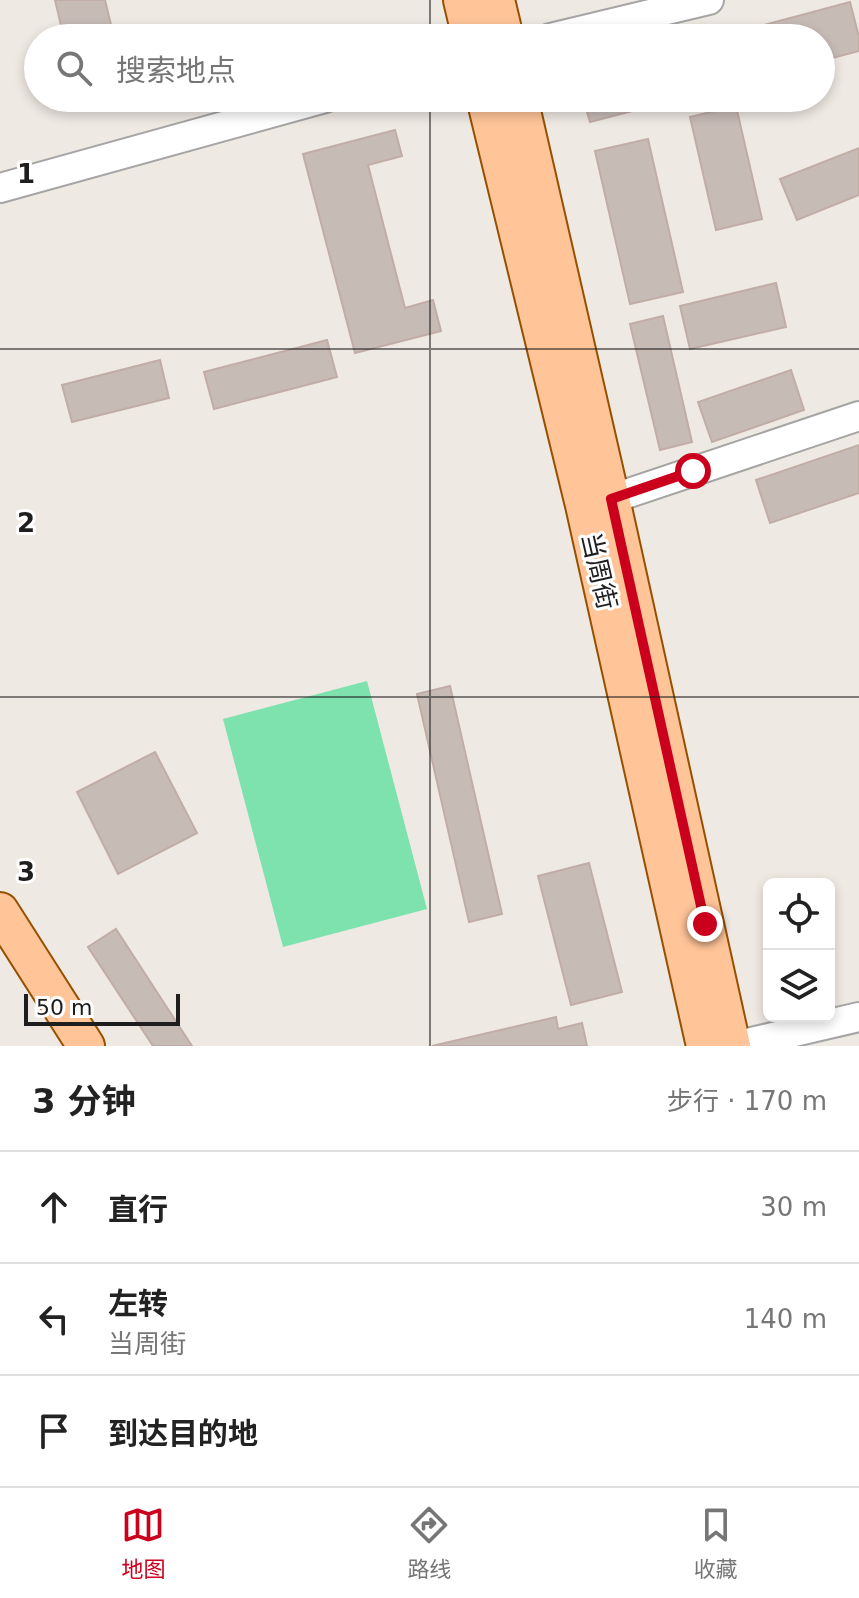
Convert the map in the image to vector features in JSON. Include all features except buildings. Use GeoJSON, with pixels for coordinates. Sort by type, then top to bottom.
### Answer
{"type":"FeatureCollection","features":[{"type":"Feature","properties":{"kind":"main road"},"geometry":{"type":"LineString","coordinates":[[462,0],[468,24]]}},
{"type":"Feature","properties":{"kind":"main road"},"geometry":{"type":"LineString","coordinates":[[496,0],[502,24]]}},
{"type":"Feature","properties":{"kind":"main road","name":"当周街"},"geometry":{"type":"LineString","coordinates":[[488,112],[584,505],[705,1046]]}},
{"type":"Feature","properties":{"kind":"main road","name":"当周街"},"geometry":{"type":"LineString","coordinates":[[522,112],[733,1046]]}},
{"type":"Feature","properties":{"kind":"main road"},"geometry":{"type":"LineString","coordinates":[[0,911],[86,1046]]}},
{"type":"Feature","properties":{"kind":"main road"},"geometry":{"type":"LineString","coordinates":[[0,953],[60,1046]]}},
{"type":"Feature","properties":{"kind":"street"},"geometry":{"type":"LineString","coordinates":[[609,24],[709,0]]}},
{"type":"Feature","properties":{"kind":"street"},"geometry":{"type":"LineString","coordinates":[[0,188],[274,112]]}},
{"type":"Feature","properties":{"kind":"street"},"geometry":{"type":"LineString","coordinates":[[611,499],[859,416]]}},
{"type":"Feature","properties":{"kind":"street"},"geometry":{"type":"LineString","coordinates":[[733,1046],[859,1017]]}},
{"type":"Feature","properties":{"kind":"green space"},"geometry":{"type":"Polygon","coordinates":[[[367,681],[427,909],[283,947],[223,719],[367,681]]]}},
{"type":"Feature","properties":{"kind":"route"},"geometry":{"type":"LineString","coordinates":[[693,471],[611,499],[705,924]]}}]}
